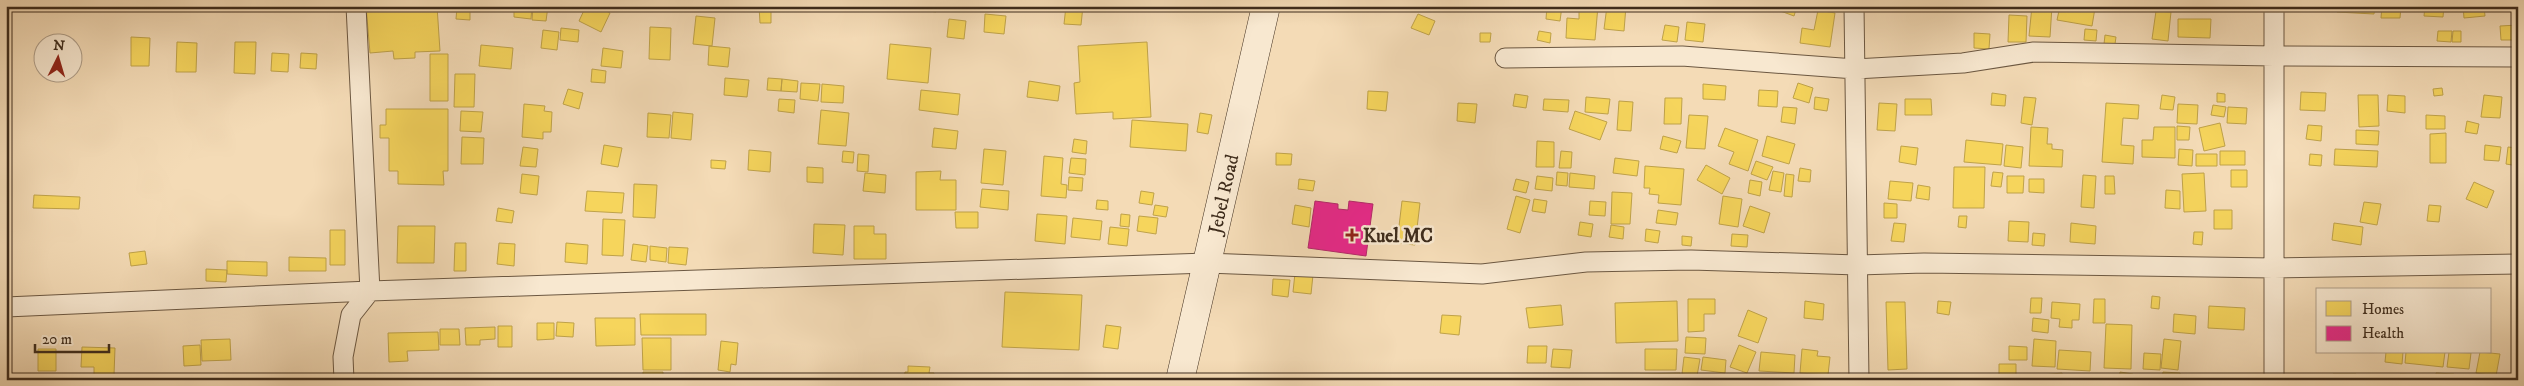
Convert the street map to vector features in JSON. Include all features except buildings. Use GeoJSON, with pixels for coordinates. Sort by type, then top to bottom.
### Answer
{"type":"FeatureCollection","features":[{"type":"Feature","properties":{"kind":"main road","name":"Jebel Road"},"geometry":{"type":"LineString","coordinates":[[1180,380],[1266,6]]}},
{"type":"Feature","properties":{"kind":"street"},"geometry":{"type":"LineString","coordinates":[[344,380],[343,357],[351,315],[370,291],[356,6]]}},
{"type":"Feature","properties":{"kind":"street"},"geometry":{"type":"LineString","coordinates":[[1854,6],[1859,380]]}},
{"type":"Feature","properties":{"kind":"street"},"geometry":{"type":"LineString","coordinates":[[2274,6],[2274,380]]}},
{"type":"Feature","properties":{"kind":"street"},"geometry":{"type":"LineString","coordinates":[[1505,58],[1682,56],[1855,69],[1963,63],[2034,52],[2274,56],[2518,57]]}},
{"type":"Feature","properties":{"kind":"street"},"geometry":{"type":"LineString","coordinates":[[6,307],[370,291],[1207,263],[1482,274],[1586,262],[1750,261],[1858,265],[1924,263],[2274,268],[2518,264]]}},
{"type":"Feature","properties":{"kind":"place","name":"Kuel MC"},"geometry":{"type":"Point","coordinates":[1352,235]}}]}
